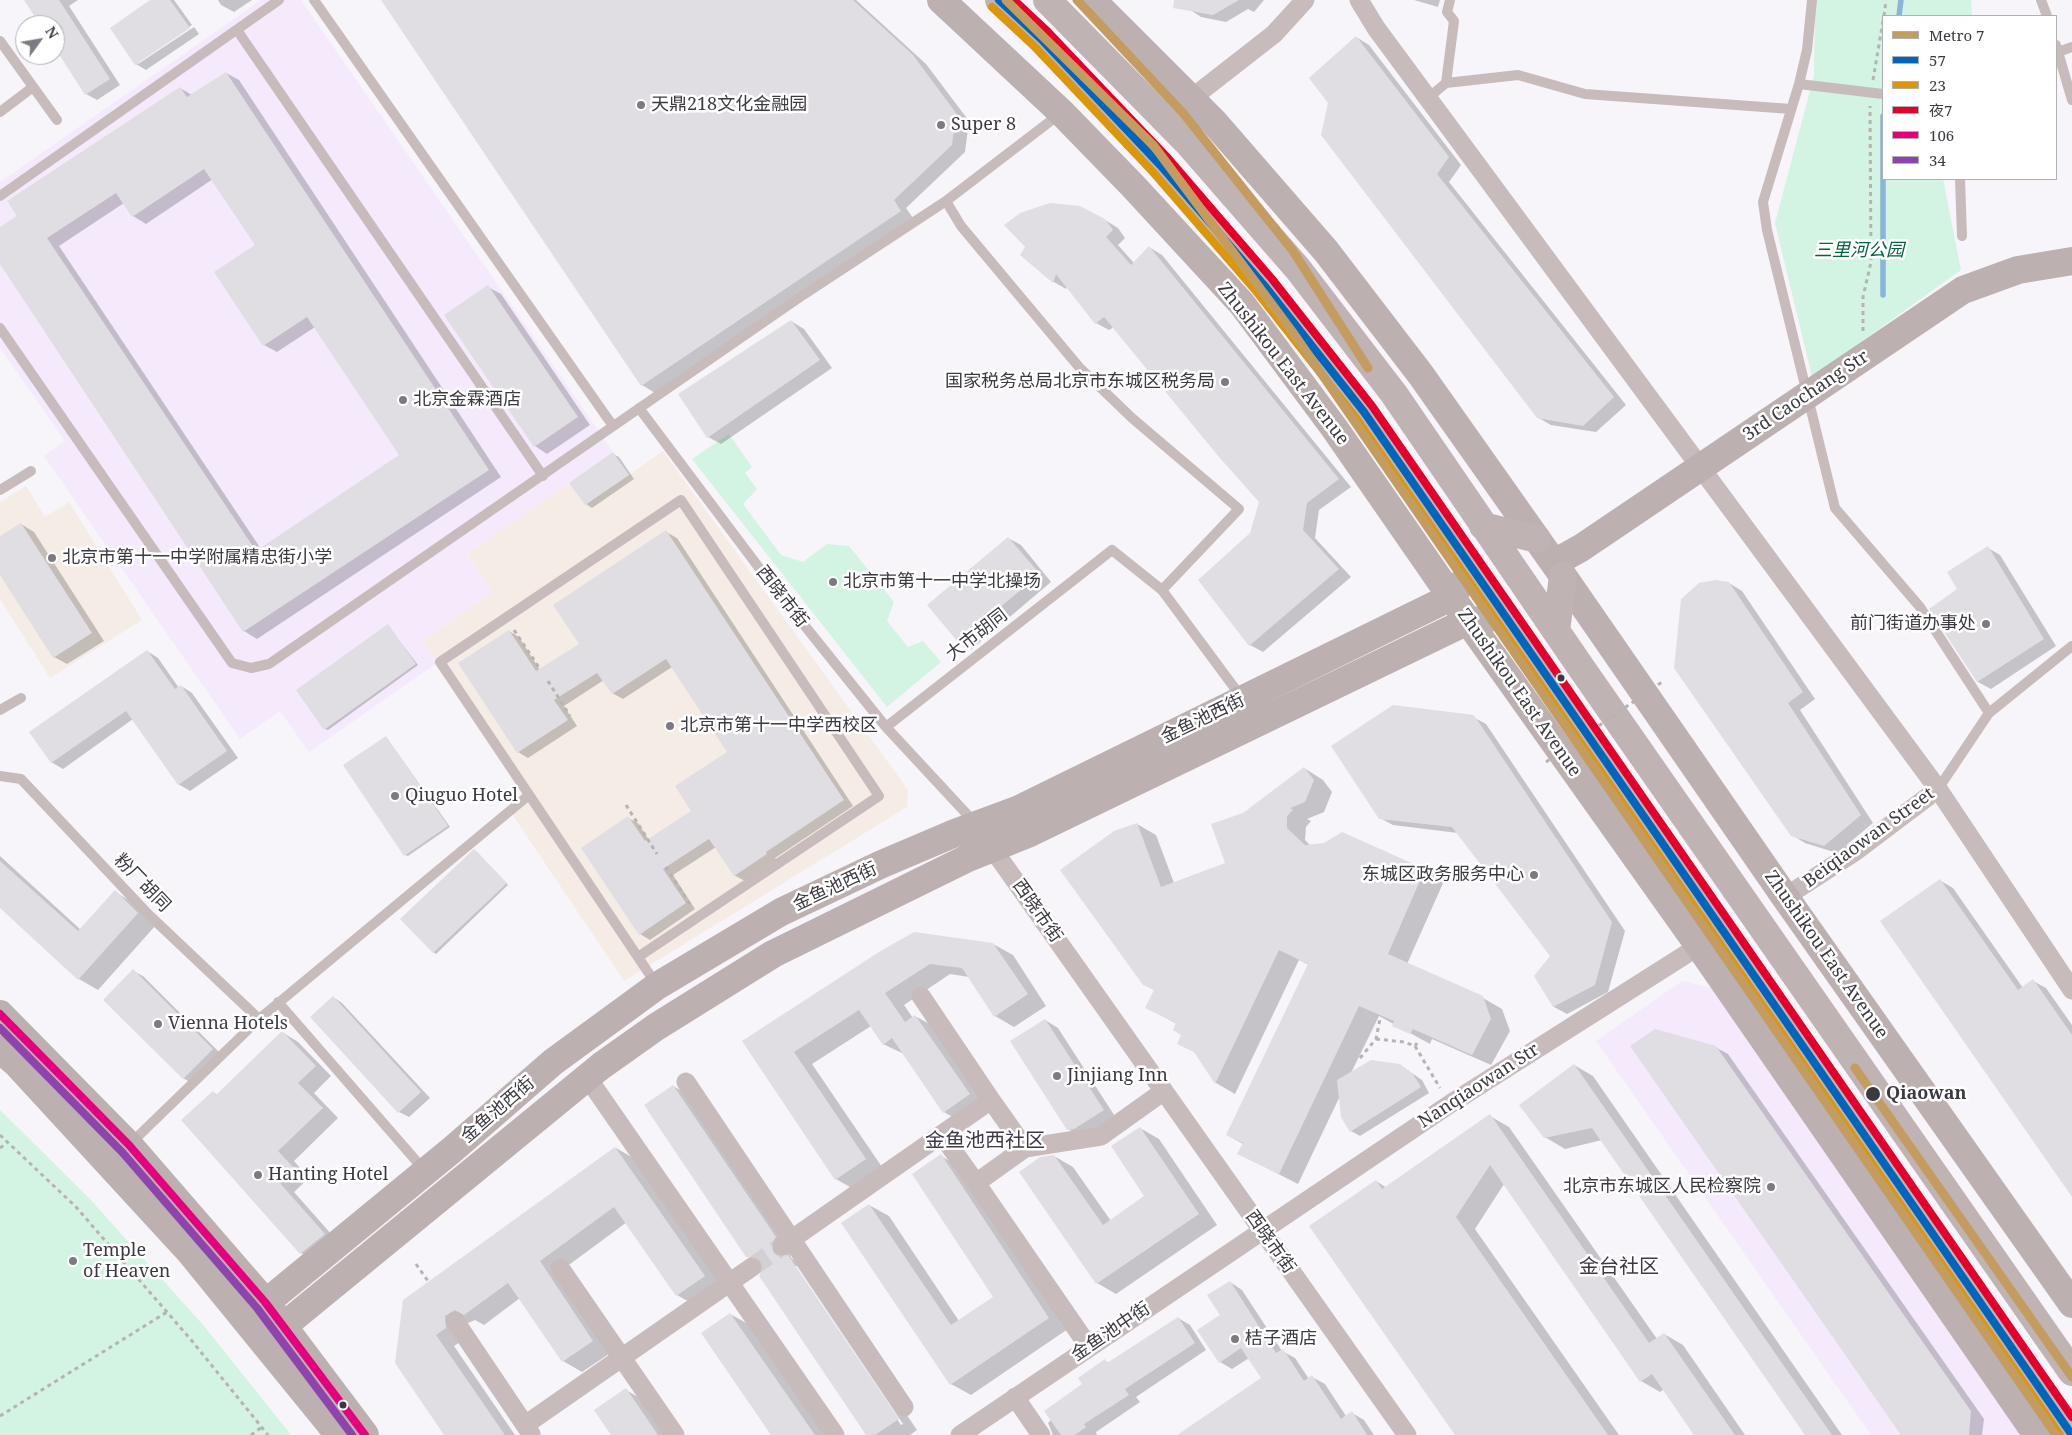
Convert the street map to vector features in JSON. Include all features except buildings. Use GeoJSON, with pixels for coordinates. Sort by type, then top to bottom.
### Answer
{"type":"FeatureCollection","features":[{"type":"Feature","properties":{"kind":"main road"},"geometry":{"type":"LineString","coordinates":[[999,0],[1041,39],[1160,165],[1264,285],[1364,412],[2072,1435]]}},
{"type":"Feature","properties":{"kind":"main road","name":"Zhushikou East Avenue"},"geometry":{"type":"LineString","coordinates":[[1048,0],[1188,144],[1298,268],[1394,394],[1483,526],[2072,1372]]}},
{"type":"Feature","properties":{"kind":"main road"},"geometry":{"type":"LineString","coordinates":[[1483,526],[1537,539]]}},
{"type":"Feature","properties":{"kind":"main road"},"geometry":{"type":"LineString","coordinates":[[1556,631],[1559,570]]}},
{"type":"Feature","properties":{"kind":"street","name":"Zhushikou East Avenue"},"geometry":{"type":"LineString","coordinates":[[941,0],[1062,113],[1133,186],[1242,304],[1336,429],[1451,597],[1699,946],[2037,1435]]}},
{"type":"Feature","properties":{"kind":"street","name":"Zhushikou East Avenue"},"geometry":{"type":"LineString","coordinates":[[1092,0],[1192,98],[1326,251],[1421,375],[1559,570],[1785,898],[2072,1304]]}},
{"type":"Feature","properties":{"kind":"street"},"geometry":{"type":"LineString","coordinates":[[1192,98],[1274,34],[1305,0]]}},
{"type":"Feature","properties":{"kind":"street"},"geometry":{"type":"LineString","coordinates":[[1359,0],[1376,28],[1701,465],[1938,789],[2072,990]]}},
{"type":"Feature","properties":{"kind":"street","name":"3rd Caochang Str"},"geometry":{"type":"LineString","coordinates":[[1559,570],[1581,548],[1701,465],[1963,290],[2018,270],[2072,261]]}},
{"type":"Feature","properties":{"kind":"street"},"geometry":{"type":"LineString","coordinates":[[1451,597],[1461,586],[1463,570],[1459,550]]}},
{"type":"Feature","properties":{"kind":"street","name":"金鱼池西街"},"geometry":{"type":"LineString","coordinates":[[255,1310],[425,1171],[553,1062],[657,986],[781,912],[882,864],[984,837],[1030,833],[1451,597]]}},
{"type":"Feature","properties":{"kind":"street","name":"金鱼池西街"},"geometry":{"type":"LineString","coordinates":[[1248,711],[1468,621],[1487,620],[1514,629]]}},
{"type":"Feature","properties":{"kind":"street","name":"Beiqiaowan Street"},"geometry":{"type":"LineString","coordinates":[[1785,898],[1856,851],[1938,789]]}},
{"type":"Feature","properties":{"kind":"street","name":"金鱼池西街"},"geometry":{"type":"LineString","coordinates":[[274,1334],[587,1077],[656,1027],[773,954],[831,924],[984,837]]}},
{"type":"Feature","properties":{"kind":"street","name":"西晓市街"},"geometry":{"type":"LineString","coordinates":[[984,837],[1407,1435]]}},
{"type":"Feature","properties":{"kind":"street","name":"Nanqiaowan Str"},"geometry":{"type":"LineString","coordinates":[[1262,1230],[1450,1104],[1699,946]]}},
{"type":"Feature","properties":{"kind":"street"},"geometry":{"type":"LineString","coordinates":[[921,996],[1025,1148]]}},
{"type":"Feature","properties":{"kind":"street"},"geometry":{"type":"LineString","coordinates":[[0,1014],[129,1145],[274,1334],[365,1435]]}},
{"type":"Feature","properties":{"kind":"street"},"geometry":{"type":"LineString","coordinates":[[0,1049],[17,1064],[189,1251],[255,1310]]}},
{"type":"Feature","properties":{"kind":"street"},"geometry":{"type":"LineString","coordinates":[[587,1077],[835,1435]]}},
{"type":"Feature","properties":{"kind":"street"},"geometry":{"type":"LineString","coordinates":[[686,1082],[787,1243],[904,1407]]}},
{"type":"Feature","properties":{"kind":"street"},"geometry":{"type":"LineString","coordinates":[[976,1183],[1025,1148],[1101,1136],[1164,1092]]}},
{"type":"Feature","properties":{"kind":"street"},"geometry":{"type":"LineString","coordinates":[[787,1243],[991,1100]]}},
{"type":"Feature","properties":{"kind":"street"},"geometry":{"type":"LineString","coordinates":[[942,1135],[1089,1347]]}},
{"type":"Feature","properties":{"kind":"street","name":"金鱼池中街"},"geometry":{"type":"LineString","coordinates":[[960,1435],[1262,1230]]}},
{"type":"Feature","properties":{"kind":"street"},"geometry":{"type":"LineString","coordinates":[[455,1321],[528,1430],[622,1358],[752,1267]]}},
{"type":"Feature","properties":{"kind":"street"},"geometry":{"type":"LineString","coordinates":[[560,1268],[675,1435]]}},
{"type":"Feature","properties":{"kind":"street"},"geometry":{"type":"LineString","coordinates":[[274,1334],[339,1435]]}},
{"type":"Feature","properties":{"kind":"street"},"geometry":{"type":"LineString","coordinates":[[1015,1397],[1041,1435]]}},
{"type":"Feature","properties":{"kind":"lane"},"geometry":{"type":"LineString","coordinates":[[0,196],[279,0]]}},
{"type":"Feature","properties":{"kind":"lane"},"geometry":{"type":"LineString","coordinates":[[314,0],[613,426]]}},
{"type":"Feature","properties":{"kind":"lane"},"geometry":{"type":"LineString","coordinates":[[1446,83],[1454,21],[1447,12],[1450,0]]}},
{"type":"Feature","properties":{"kind":"lane"},"geometry":{"type":"LineString","coordinates":[[1812,0],[1807,50],[1799,84],[1763,202],[1768,230],[1835,508],[1920,607],[1989,713]]}},
{"type":"Feature","properties":{"kind":"lane"},"geometry":{"type":"LineString","coordinates":[[2041,0],[2047,15]]}},
{"type":"Feature","properties":{"kind":"lane"},"geometry":{"type":"LineString","coordinates":[[237,30],[543,476]]}},
{"type":"Feature","properties":{"kind":"lane"},"geometry":{"type":"LineString","coordinates":[[0,41],[57,120]]}},
{"type":"Feature","properties":{"kind":"lane"},"geometry":{"type":"LineString","coordinates":[[2072,47],[2057,49],[2060,74],[2072,100]]}},
{"type":"Feature","properties":{"kind":"lane"},"geometry":{"type":"LineString","coordinates":[[1428,98],[1446,83],[1518,75],[1585,94],[1791,109]]}},
{"type":"Feature","properties":{"kind":"lane"},"geometry":{"type":"LineString","coordinates":[[1799,84],[1882,94]]}},
{"type":"Feature","properties":{"kind":"lane"},"geometry":{"type":"LineString","coordinates":[[0,112],[34,87]]}},
{"type":"Feature","properties":{"kind":"lane"},"geometry":{"type":"LineString","coordinates":[[0,328],[232,663],[251,668],[269,664],[803,295],[946,201],[1062,113]]}},
{"type":"Feature","properties":{"kind":"lane"},"geometry":{"type":"LineString","coordinates":[[1960,180],[1962,236]]}},
{"type":"Feature","properties":{"kind":"lane"},"geometry":{"type":"LineString","coordinates":[[946,201],[961,226],[1079,367],[1132,418],[1239,510],[1162,590],[1248,711]]}},
{"type":"Feature","properties":{"kind":"lane","name":"西晓市街"},"geometry":{"type":"LineString","coordinates":[[639,408],[772,585],[886,727],[984,837]]}},
{"type":"Feature","properties":{"kind":"lane"},"geometry":{"type":"LineString","coordinates":[[0,490],[30,471]]}},
{"type":"Feature","properties":{"kind":"lane"},"geometry":{"type":"LineString","coordinates":[[638,957],[879,796],[681,500],[440,662],[657,986]]}},
{"type":"Feature","properties":{"kind":"lane","name":"大市胡同"},"geometry":{"type":"LineString","coordinates":[[886,727],[1112,550],[1162,590]]}},
{"type":"Feature","properties":{"kind":"lane","name":"Beiqiaowan Street"},"geometry":{"type":"LineString","coordinates":[[1938,789],[1989,713],[2072,646]]}},
{"type":"Feature","properties":{"kind":"lane"},"geometry":{"type":"LineString","coordinates":[[0,710],[21,698]]}},
{"type":"Feature","properties":{"kind":"lane","name":"粉厂胡同"},"geometry":{"type":"LineString","coordinates":[[0,776],[21,779],[148,914],[259,1019]]}},
{"type":"Feature","properties":{"kind":"lane"},"geometry":{"type":"LineString","coordinates":[[129,1145],[278,1002],[529,795]]}},
{"type":"Feature","properties":{"kind":"lane"},"geometry":{"type":"LineString","coordinates":[[278,1002],[425,1171]]}},
{"type":"Feature","properties":{"kind":"path"},"geometry":{"type":"LineString","coordinates":[[1884,15],[1886,0]]}},
{"type":"Feature","properties":{"kind":"path"},"geometry":{"type":"LineString","coordinates":[[1866,356],[1862,313],[1863,296],[1871,262],[1869,127],[1871,92],[1882,27]]}},
{"type":"Feature","properties":{"kind":"path"},"geometry":{"type":"LineString","coordinates":[[506,617],[540,669]]}},
{"type":"Feature","properties":{"kind":"path"},"geometry":{"type":"LineString","coordinates":[[548,682],[570,716]]}},
{"type":"Feature","properties":{"kind":"path"},"geometry":{"type":"LineString","coordinates":[[1546,762],[1662,682]]}},
{"type":"Feature","properties":{"kind":"path"},"geometry":{"type":"LineString","coordinates":[[626,806],[657,854]]}},
{"type":"Feature","properties":{"kind":"path"},"geometry":{"type":"LineString","coordinates":[[666,867],[698,917]]}},
{"type":"Feature","properties":{"kind":"path"},"geometry":{"type":"LineString","coordinates":[[1360,1058],[1376,1040],[1380,1019]]}},
{"type":"Feature","properties":{"kind":"path"},"geometry":{"type":"LineString","coordinates":[[1376,1040],[1416,1044],[1450,1104]]}},
{"type":"Feature","properties":{"kind":"path"},"geometry":{"type":"LineString","coordinates":[[0,1135],[76,1207],[167,1312],[268,1435]]}},
{"type":"Feature","properties":{"kind":"path"},"geometry":{"type":"LineString","coordinates":[[0,1148],[8,1142]]}},
{"type":"Feature","properties":{"kind":"path"},"geometry":{"type":"LineString","coordinates":[[416,1264],[428,1282]]}},
{"type":"Feature","properties":{"kind":"path"},"geometry":{"type":"LineString","coordinates":[[0,1416],[167,1312]]}},
{"type":"Feature","properties":{"kind":"path"},"geometry":{"type":"LineString","coordinates":[[251,1435],[262,1427]]}},
{"type":"Feature","properties":{"kind":"shaded area"},"geometry":{"type":"Polygon","coordinates":[[[261,0],[301,0],[629,475],[585,505],[570,483],[467,555],[492,592],[423,641],[437,663],[309,752],[280,711],[240,739],[44,456],[65,441],[0,348],[0,182],[261,0]]]}},
{"type":"Feature","properties":{"kind":"shaded area","name":"北京市第十一中学西校区"},"geometry":{"type":"Polygon","coordinates":[[[663,451],[908,790],[907,807],[624,981],[512,814],[527,801],[423,641],[492,592],[467,554],[569,483],[586,505],[663,451]]]}},
{"type":"Feature","properties":{"kind":"shaded area","name":"北京市第十一中学附属精忠街小学"},"geometry":{"type":"Polygon","coordinates":[[[26,486],[45,517],[69,502],[142,620],[50,678],[0,599],[0,502],[26,486]]]}},
{"type":"Feature","properties":{"kind":"shaded area"},"geometry":{"type":"Polygon","coordinates":[[[1682,981],[1717,989],[2018,1430],[2018,1435],[1871,1435],[1596,1041],[1682,981]]]}},
{"type":"Feature","properties":{"kind":"green space","name":"三里河公园"},"geometry":{"type":"Polygon","coordinates":[[[1815,0],[1971,0],[1972,15],[1882,15],[1882,180],[1943,180],[1961,270],[1812,377],[1775,223],[1814,76],[1815,0]]]}},
{"type":"Feature","properties":{"kind":"green space","name":"北京市第十一中学北操场"},"geometry":{"type":"Polygon","coordinates":[[[729,434],[752,467],[745,473],[757,489],[743,504],[781,555],[803,562],[827,544],[849,546],[894,602],[887,621],[908,647],[923,641],[941,662],[887,707],[692,459],[729,434]]]}},
{"type":"Feature","properties":{"kind":"green space","name":"Temple of Heaven"},"geometry":{"type":"Polygon","coordinates":[[[0,1110],[88,1197],[204,1326],[291,1435],[0,1435],[0,1110]]]}},
{"type":"Feature","properties":{"kind":"waterway"},"geometry":{"type":"LineString","coordinates":[[1899,15],[1901,0]]}},
{"type":"Feature","properties":{"kind":"waterway"},"geometry":{"type":"LineString","coordinates":[[1883,180],[1883,295]]}},
{"type":"Feature","properties":{"kind":"tunnel"},"geometry":{"type":"LineString","coordinates":[[752,1267],[782,1246]]}},
{"type":"Feature","properties":{"kind":"metro line","name":"7"},"geometry":{"type":"LineString","coordinates":[[1006,0],[1154,146],[1294,334],[2056,1435]]}},
{"type":"Feature","properties":{"kind":"metro line","name":"7"},"geometry":{"type":"LineString","coordinates":[[1077,0],[1183,113],[1293,251],[1368,368]]}},
{"type":"Feature","properties":{"kind":"metro line","name":"7"},"geometry":{"type":"LineString","coordinates":[[1855,1068],[2072,1377]]}},
{"type":"Feature","properties":{"kind":"transit line","name":"57"},"geometry":{"type":"LineString","coordinates":[[999,0],[1041,39],[1160,165],[1264,285],[1364,412],[2072,1435]]}},
{"type":"Feature","properties":{"kind":"transit line","name":"夜7"},"geometry":{"type":"LineString","coordinates":[[1014,0],[1048,32],[1168,158],[1272,279],[1372,406],[2072,1417]]}},
{"type":"Feature","properties":{"kind":"transit line","name":"23"},"geometry":{"type":"LineString","coordinates":[[992,7],[1034,46],[1153,172],[1256,291],[1356,418],[2060,1435]]}},
{"type":"Feature","properties":{"kind":"transit line","name":"106"},"geometry":{"type":"LineString","coordinates":[[0,1014],[129,1145],[265,1302],[365,1435]]}},
{"type":"Feature","properties":{"kind":"transit line","name":"34"},"geometry":{"type":"LineString","coordinates":[[0,1028],[122,1152],[257,1308],[352,1435]]}},
{"type":"Feature","properties":{"kind":"place","name":"天鼎218文化金融园"},"geometry":{"type":"Point","coordinates":[641,105]}},
{"type":"Feature","properties":{"kind":"place","name":"Super 8"},"geometry":{"type":"Point","coordinates":[941,125]}},
{"type":"Feature","properties":{"kind":"place","name":"国家税务总局北京市东城区税务局"},"geometry":{"type":"Point","coordinates":[1225,382]}},
{"type":"Feature","properties":{"kind":"place","name":"北京金霖酒店"},"geometry":{"type":"Point","coordinates":[403,400]}},
{"type":"Feature","properties":{"kind":"place","name":"北京市第十一中学附属精忠街小学"},"geometry":{"type":"Point","coordinates":[52,558]}},
{"type":"Feature","properties":{"kind":"place","name":"北京市第十一中学北操场"},"geometry":{"type":"Point","coordinates":[833,582]}},
{"type":"Feature","properties":{"kind":"place","name":"前门街道办事处"},"geometry":{"type":"Point","coordinates":[1986,624]}},
{"type":"Feature","properties":{"kind":"place","name":"北京市第十一中学西校区"},"geometry":{"type":"Point","coordinates":[670,726]}},
{"type":"Feature","properties":{"kind":"place","name":"Qiuguo Hotel"},"geometry":{"type":"Point","coordinates":[395,796]}},
{"type":"Feature","properties":{"kind":"place","name":"东城区政务服务中心"},"geometry":{"type":"Point","coordinates":[1534,875]}},
{"type":"Feature","properties":{"kind":"place","name":"Vienna Hotels"},"geometry":{"type":"Point","coordinates":[158,1024]}},
{"type":"Feature","properties":{"kind":"place","name":"Jinjiang Inn"},"geometry":{"type":"Point","coordinates":[1057,1076]}},
{"type":"Feature","properties":{"kind":"place","name":"Qiaowan"},"geometry":{"type":"Point","coordinates":[1873,1094]}},
{"type":"Feature","properties":{"kind":"place","name":"Hanting Hotel"},"geometry":{"type":"Point","coordinates":[258,1175]}},
{"type":"Feature","properties":{"kind":"place","name":"北京市东城区人民检察院"},"geometry":{"type":"Point","coordinates":[1771,1187]}},
{"type":"Feature","properties":{"kind":"place","name":"Temple of Heaven"},"geometry":{"type":"Point","coordinates":[73,1261]}},
{"type":"Feature","properties":{"kind":"place","name":"桔子酒店"},"geometry":{"type":"Point","coordinates":[1235,1339]}},
{"type":"Feature","properties":{"kind":"district","name":"金鱼池西社区"},"geometry":{"type":"Point","coordinates":[985,1141]}},
{"type":"Feature","properties":{"kind":"district","name":"金台社区"},"geometry":{"type":"Point","coordinates":[1619,1267]}}]}
